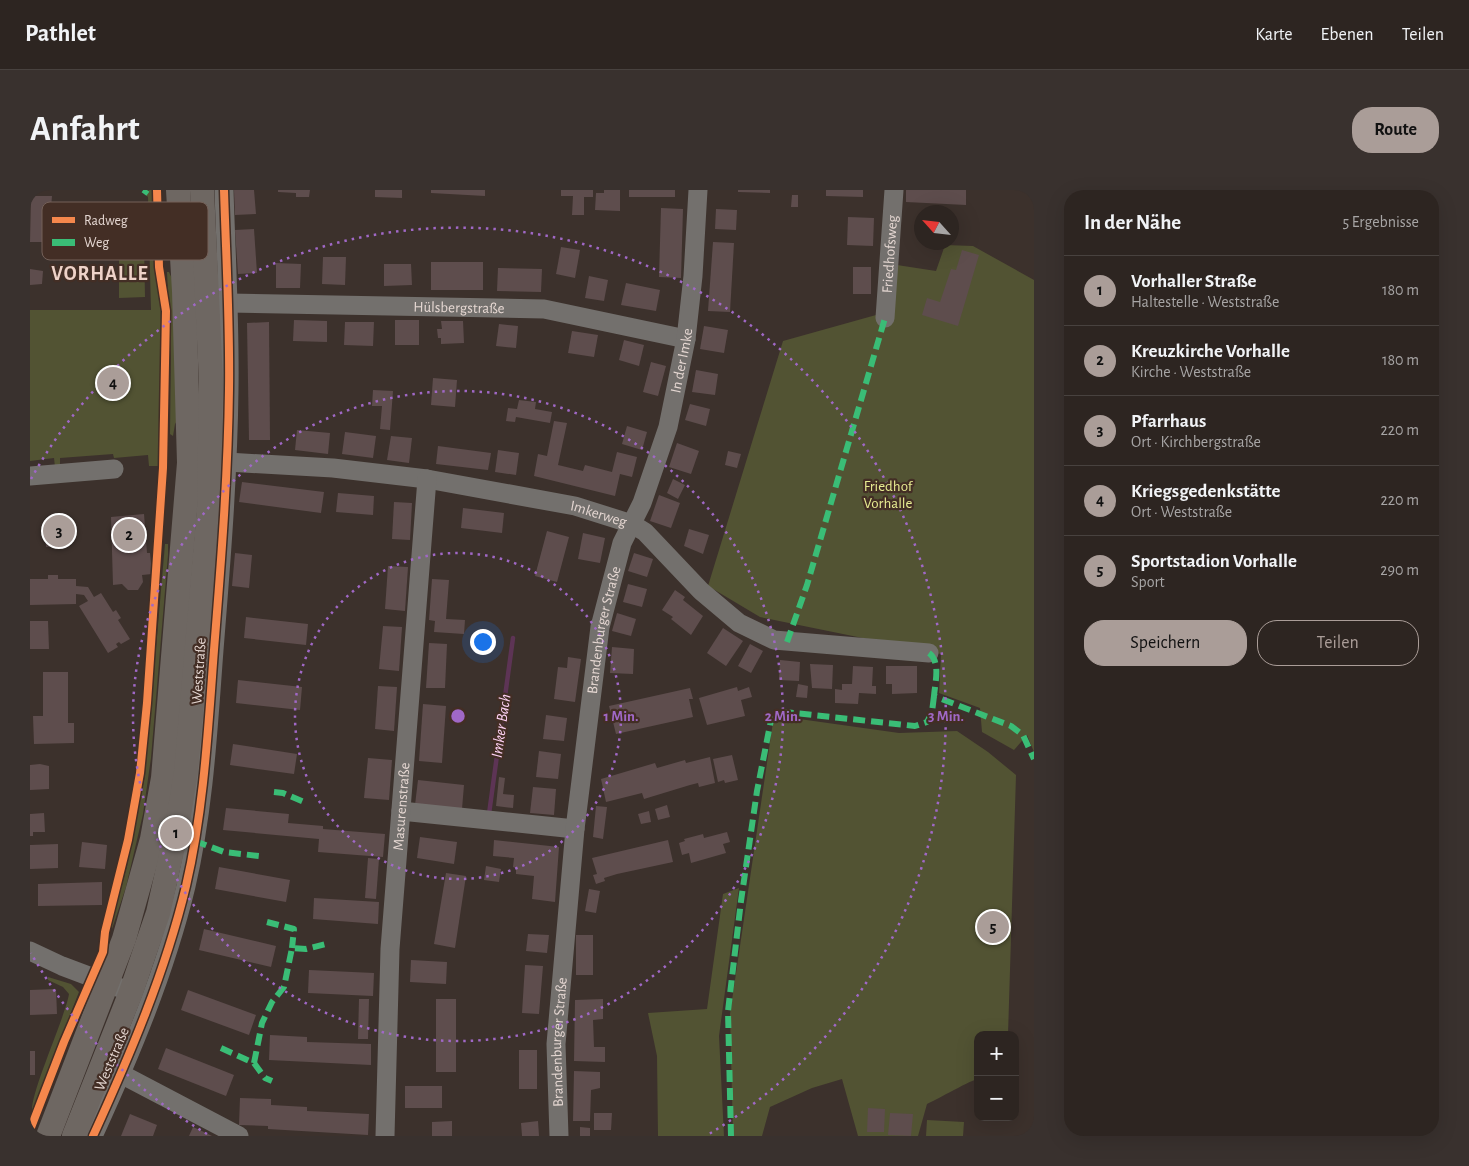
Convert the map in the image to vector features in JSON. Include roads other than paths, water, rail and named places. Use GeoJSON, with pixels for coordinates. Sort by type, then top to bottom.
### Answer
{"type":"FeatureCollection","features":[{"type":"Feature","properties":{"kind":"main road","name":"Weststraße"},"geometry":{"type":"LineString","coordinates":[[48,1136],[124,939],[144,871],[163,778],[189,463],[182,260]]}},
{"type":"Feature","properties":{"kind":"main road","name":"Weststraße"},"geometry":{"type":"LineString","coordinates":[[74,1136],[131,992],[158,913],[181,805],[188,754],[209,498],[211,382],[205,260]]}},
{"type":"Feature","properties":{"kind":"street","name":"Weststraße"},"geometry":{"type":"LineString","coordinates":[[93,1136],[121,1074],[166,954],[186,888],[196,836],[209,714],[227,462],[228,303],[224,190]]}},
{"type":"Feature","properties":{"kind":"street","name":"In der Imke"},"geometry":{"type":"LineString","coordinates":[[632,524],[642,503],[668,427],[686,339],[693,276],[698,190]]}},
{"type":"Feature","properties":{"kind":"street","name":"Friedhofsweg"},"geometry":{"type":"LineString","coordinates":[[885,318],[894,190]]}},
{"type":"Feature","properties":{"kind":"street","name":"Hülsbergstraße"},"geometry":{"type":"LineString","coordinates":[[228,303],[544,309],[686,339]]}},
{"type":"Feature","properties":{"kind":"street","name":"Imkerweg"},"geometry":{"type":"LineString","coordinates":[[227,462],[333,468],[427,479],[575,506],[632,524],[645,532],[701,591],[739,623],[774,640],[929,653]]}},
{"type":"Feature","properties":{"kind":"street"},"geometry":{"type":"LineString","coordinates":[[30,476],[114,469]]}},
{"type":"Feature","properties":{"kind":"street","name":"Masurenstraße"},"geometry":{"type":"LineString","coordinates":[[386,1136],[390,949],[427,479]]}},
{"type":"Feature","properties":{"kind":"street","name":"Brandenburger Straße"},"geometry":{"type":"LineString","coordinates":[[558,1136],[556,1044],[576,829],[600,627],[622,543],[632,524]]}},
{"type":"Feature","properties":{"kind":"street"},"geometry":{"type":"LineString","coordinates":[[401,811],[576,829]]}},
{"type":"Feature","properties":{"kind":"street"},"geometry":{"type":"LineString","coordinates":[[30,951],[62,966],[131,992]]}},
{"type":"Feature","properties":{"kind":"street"},"geometry":{"type":"LineString","coordinates":[[121,1074],[239,1136]]}},
{"type":"Feature","properties":{"kind":"waterway","name":"Imker Bach"},"geometry":{"type":"LineString","coordinates":[[489,814],[513,638]]}},
{"type":"Feature","properties":{"kind":"place","name":"Kriegsgedenkstätte"},"geometry":{"type":"Point","coordinates":[113,383]}},
{"type":"Feature","properties":{"kind":"place","name":"Pfarrhaus"},"geometry":{"type":"Point","coordinates":[59,531]}},
{"type":"Feature","properties":{"kind":"place","name":"Kreuzkirche Vorhalle"},"geometry":{"type":"Point","coordinates":[129,535]}},
{"type":"Feature","properties":{"kind":"place","name":"Vorhaller Straße"},"geometry":{"type":"Point","coordinates":[176,833]}},
{"type":"Feature","properties":{"kind":"place","name":"Sportstadion Vorhalle"},"geometry":{"type":"Point","coordinates":[993,927]}},
{"type":"Feature","properties":{"kind":"district","name":"VORHALLE"},"geometry":{"type":"Point","coordinates":[100,274]}},
{"type":"Feature","properties":{"kind":"park label","name":"Friedhof Vorhalle"},"geometry":{"type":"Point","coordinates":[888,494]}}]}
